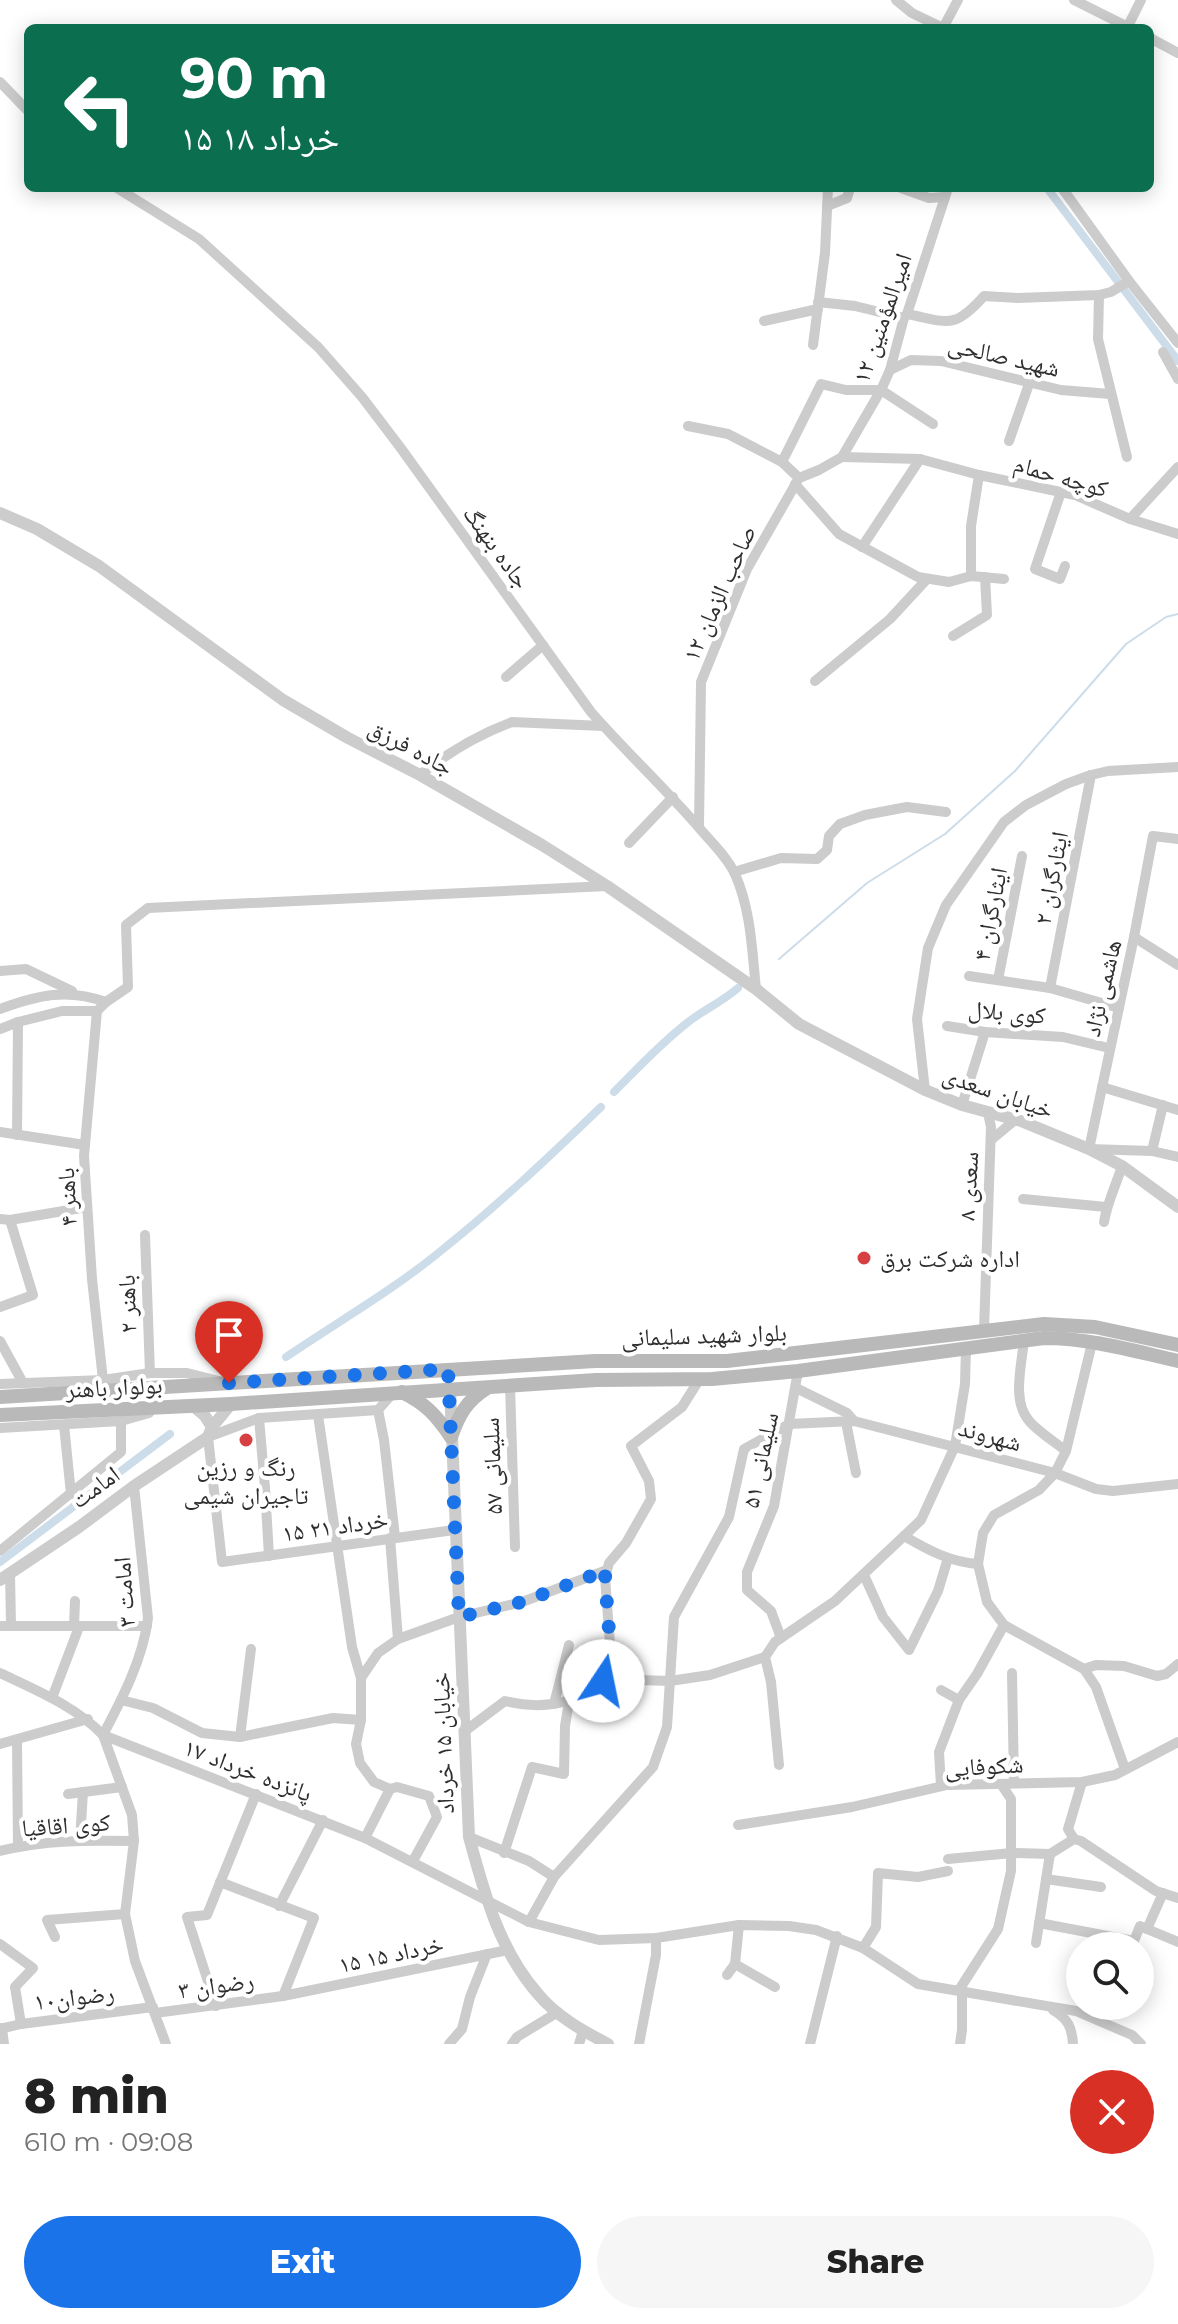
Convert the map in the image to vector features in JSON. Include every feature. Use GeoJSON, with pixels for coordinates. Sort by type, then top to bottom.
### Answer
{"type":"FeatureCollection","features":[{"type":"Feature","properties":{"kind":"main road","name":"بلوار شهید سلیمانی"},"geometry":{"type":"LineString","coordinates":[[229,1383],[595,1361],[727,1361],[1044,1324],[1083,1325],[1178,1345]]}},
{"type":"Feature","properties":{"kind":"main road","name":"بلوار شهید سلیمانی"},"geometry":{"type":"LineString","coordinates":[[231,1404],[596,1380],[699,1380],[798,1371],[1056,1338],[1178,1361]]}},
{"type":"Feature","properties":{"kind":"main road"},"geometry":{"type":"LineString","coordinates":[[914,1339],[916,1355]]}},
{"type":"Feature","properties":{"kind":"main road"},"geometry":{"type":"LineString","coordinates":[[448,1369],[450,1389]]}},
{"type":"Feature","properties":{"kind":"main road","name":"بولوار باهنر"},"geometry":{"type":"LineString","coordinates":[[0,1397],[28,1387],[229,1383]]}},
{"type":"Feature","properties":{"kind":"main road"},"geometry":{"type":"LineString","coordinates":[[451,1437],[466,1403],[490,1386]]}},
{"type":"Feature","properties":{"kind":"main road"},"geometry":{"type":"LineString","coordinates":[[397,1392],[425,1405],[451,1437]]}},
{"type":"Feature","properties":{"kind":"main road","name":"بولوار باهنر"},"geometry":{"type":"LineString","coordinates":[[0,1415],[231,1404]]}},
{"type":"Feature","properties":{"kind":"street"},"geometry":{"type":"LineString","coordinates":[[896,0],[912,13],[935,24]]}},
{"type":"Feature","properties":{"kind":"street"},"geometry":{"type":"LineString","coordinates":[[945,24],[958,0]]}},
{"type":"Feature","properties":{"kind":"street"},"geometry":{"type":"LineString","coordinates":[[1074,0],[1120,24]]}},
{"type":"Feature","properties":{"kind":"street"},"geometry":{"type":"LineString","coordinates":[[1130,24],[1141,0]]}},
{"type":"Feature","properties":{"kind":"street"},"geometry":{"type":"LineString","coordinates":[[1154,40],[1178,53]]}},
{"type":"Feature","properties":{"kind":"street"},"geometry":{"type":"LineString","coordinates":[[0,82],[24,107]]}},
{"type":"Feature","properties":{"kind":"street","name":"جاده بنهنگ"},"geometry":{"type":"LineString","coordinates":[[123,192],[199,239],[318,347],[362,397],[603,726],[673,797],[723,854],[734,872],[747,907],[756,989]]}},
{"type":"Feature","properties":{"kind":"street"},"geometry":{"type":"LineString","coordinates":[[813,345],[825,253],[828,192]]}},
{"type":"Feature","properties":{"kind":"street"},"geometry":{"type":"LineString","coordinates":[[827,206],[847,198],[849,192]]}},
{"type":"Feature","properties":{"kind":"street"},"geometry":{"type":"LineString","coordinates":[[912,192],[929,198],[944,192]]}},
{"type":"Feature","properties":{"kind":"street","name":"امیرالمؤمنین ۱۲"},"geometry":{"type":"LineString","coordinates":[[842,457],[890,370],[946,192]]}},
{"type":"Feature","properties":{"kind":"street"},"geometry":{"type":"LineString","coordinates":[[1065,192],[1178,343]]}},
{"type":"Feature","properties":{"kind":"street"},"geometry":{"type":"LineString","coordinates":[[764,321],[818,305],[855,306],[951,322],[967,315],[984,296],[1099,295],[1129,281]]}},
{"type":"Feature","properties":{"kind":"street"},"geometry":{"type":"LineString","coordinates":[[1099,295],[1098,339],[1127,457]]}},
{"type":"Feature","properties":{"kind":"street"},"geometry":{"type":"LineString","coordinates":[[1163,352],[1178,379]]}},
{"type":"Feature","properties":{"kind":"street","name":"شهید صالحی"},"geometry":{"type":"LineString","coordinates":[[890,370],[911,360],[941,361],[1029,384],[1110,394]]}},
{"type":"Feature","properties":{"kind":"street"},"geometry":{"type":"LineString","coordinates":[[782,462],[821,384],[846,390],[881,390],[933,424]]}},
{"type":"Feature","properties":{"kind":"street"},"geometry":{"type":"LineString","coordinates":[[1009,441],[1029,384]]}},
{"type":"Feature","properties":{"kind":"street"},"geometry":{"type":"LineString","coordinates":[[688,426],[728,434],[782,462],[839,534],[918,577],[949,582],[971,576],[1004,579]]}},
{"type":"Feature","properties":{"kind":"street"},"geometry":{"type":"LineString","coordinates":[[797,481],[842,457]]}},
{"type":"Feature","properties":{"kind":"street","name":"کوچه حمام"},"geometry":{"type":"LineString","coordinates":[[842,457],[920,459],[1075,495],[1130,519],[1178,534]]}},
{"type":"Feature","properties":{"kind":"street"},"geometry":{"type":"LineString","coordinates":[[862,547],[920,459]]}},
{"type":"Feature","properties":{"kind":"street"},"geometry":{"type":"LineString","coordinates":[[1130,519],[1178,467]]}},
{"type":"Feature","properties":{"kind":"street"},"geometry":{"type":"LineString","coordinates":[[971,576],[971,526],[979,475]]}},
{"type":"Feature","properties":{"kind":"street","name":"صاحب الزمان ۱۲"},"geometry":{"type":"LineString","coordinates":[[699,827],[701,682],[747,569],[797,481]]}},
{"type":"Feature","properties":{"kind":"street"},"geometry":{"type":"LineString","coordinates":[[1061,492],[1035,569],[1060,579],[1065,566]]}},
{"type":"Feature","properties":{"kind":"street","name":"جاده فرزق"},"geometry":{"type":"LineString","coordinates":[[0,513],[37,529],[99,566],[283,700],[542,845],[607,886],[756,989],[799,1024]]}},
{"type":"Feature","properties":{"kind":"street"},"geometry":{"type":"LineString","coordinates":[[953,636],[987,615],[985,577]]}},
{"type":"Feature","properties":{"kind":"street"},"geometry":{"type":"LineString","coordinates":[[815,681],[890,619],[927,579]]}},
{"type":"Feature","properties":{"kind":"street"},"geometry":{"type":"LineString","coordinates":[[506,677],[543,645]]}},
{"type":"Feature","properties":{"kind":"street"},"geometry":{"type":"LineString","coordinates":[[420,775],[498,727],[512,722],[603,726]]}},
{"type":"Feature","properties":{"kind":"street"},"geometry":{"type":"LineString","coordinates":[[925,1090],[917,1019],[928,948],[946,905],[1004,822],[1066,784],[1091,775],[1108,771],[1178,767]]}},
{"type":"Feature","properties":{"kind":"street","name":"ایثارگران ۲"},"geometry":{"type":"LineString","coordinates":[[1050,988],[1091,775]]}},
{"type":"Feature","properties":{"kind":"street"},"geometry":{"type":"LineString","coordinates":[[629,843],[673,797]]}},
{"type":"Feature","properties":{"kind":"street"},"geometry":{"type":"LineString","coordinates":[[734,872],[781,858],[817,859],[827,850],[829,836],[840,824],[865,815],[907,807],[946,812]]}},
{"type":"Feature","properties":{"kind":"street","name":"هاشمی نژاد"},"geometry":{"type":"LineString","coordinates":[[1089,1149],[1153,836],[1178,839]]}},
{"type":"Feature","properties":{"kind":"street","name":"ایثارگران ۴"},"geometry":{"type":"LineString","coordinates":[[998,980],[1022,856]]}},
{"type":"Feature","properties":{"kind":"street"},"geometry":{"type":"LineString","coordinates":[[0,1029],[62,1011],[97,1011],[128,987],[126,925],[148,908],[607,886]]}},
{"type":"Feature","properties":{"kind":"street"},"geometry":{"type":"LineString","coordinates":[[1134,937],[1178,965]]}},
{"type":"Feature","properties":{"kind":"street"},"geometry":{"type":"LineString","coordinates":[[0,971],[26,969],[78,994]]}},
{"type":"Feature","properties":{"kind":"street","name":"کوی بلال"},"geometry":{"type":"LineString","coordinates":[[969,976],[1050,988],[1119,1008]]}},
{"type":"Feature","properties":{"kind":"street"},"geometry":{"type":"LineString","coordinates":[[0,1009],[28,999],[63,993],[85,994],[106,1002]]}},
{"type":"Feature","properties":{"kind":"street","name":"باهنر ۴"},"geometry":{"type":"LineString","coordinates":[[97,1011],[85,1145],[92,1279],[103,1380]]}},
{"type":"Feature","properties":{"kind":"street"},"geometry":{"type":"LineString","coordinates":[[17,1135],[18,1022]]}},
{"type":"Feature","properties":{"kind":"street","name":"خیابان سعدی"},"geometry":{"type":"LineString","coordinates":[[799,1024],[925,1090],[1089,1149],[1122,1166],[1178,1207]]}},
{"type":"Feature","properties":{"kind":"street","name":"کوی بلال"},"geometry":{"type":"LineString","coordinates":[[947,1026],[1063,1037],[1109,1048]]}},
{"type":"Feature","properties":{"kind":"street"},"geometry":{"type":"LineString","coordinates":[[962,1105],[985,1032]]}},
{"type":"Feature","properties":{"kind":"street"},"geometry":{"type":"LineString","coordinates":[[1102,1087],[1178,1110]]}},
{"type":"Feature","properties":{"kind":"street"},"geometry":{"type":"LineString","coordinates":[[1152,1151],[1163,1105]]}},
{"type":"Feature","properties":{"kind":"street","name":"سعدی ۸"},"geometry":{"type":"LineString","coordinates":[[984,1330],[991,1140],[988,1113]]}},
{"type":"Feature","properties":{"kind":"street","name":"سعدی ۸"},"geometry":{"type":"LineString","coordinates":[[991,1140],[1015,1120]]}},
{"type":"Feature","properties":{"kind":"street"},"geometry":{"type":"LineString","coordinates":[[0,1132],[85,1145]]}},
{"type":"Feature","properties":{"kind":"street"},"geometry":{"type":"LineString","coordinates":[[1089,1149],[1152,1151],[1178,1157]]}},
{"type":"Feature","properties":{"kind":"street"},"geometry":{"type":"LineString","coordinates":[[1104,1222],[1106,1207],[1115,1191],[1122,1166]]}},
{"type":"Feature","properties":{"kind":"street"},"geometry":{"type":"LineString","coordinates":[[1023,1199],[1106,1207]]}},
{"type":"Feature","properties":{"kind":"street"},"geometry":{"type":"LineString","coordinates":[[0,1307],[33,1295],[5,1220],[87,1207]]}},
{"type":"Feature","properties":{"kind":"street","name":"باهنر ۲"},"geometry":{"type":"LineString","coordinates":[[145,1235],[150,1373]]}},
{"type":"Feature","properties":{"kind":"street"},"geometry":{"type":"LineString","coordinates":[[1024,1340],[1021,1405],[1028,1421],[1066,1451]]}},
{"type":"Feature","properties":{"kind":"street"},"geometry":{"type":"LineString","coordinates":[[0,1341],[28,1387]]}},
{"type":"Feature","properties":{"kind":"street"},"geometry":{"type":"LineString","coordinates":[[1092,1343],[1066,1451],[1055,1473],[1039,1490],[994,1515],[983,1533],[978,1564],[987,1602],[1004,1625],[1084,1669],[1096,1687],[1125,1769]]}},
{"type":"Feature","properties":{"kind":"street"},"geometry":{"type":"LineString","coordinates":[[465,1731],[505,1701],[528,1707],[569,1702],[609,1679],[670,1681],[710,1675],[765,1657],[775,1642],[835,1601],[921,1520],[955,1446],[965,1384],[966,1348]]}},
{"type":"Feature","properties":{"kind":"street","name":"سلیمانی ۵۱"},"geometry":{"type":"LineString","coordinates":[[781,1638],[771,1611],[747,1590],[747,1572],[774,1506],[798,1371]]}},
{"type":"Feature","properties":{"kind":"street"},"geometry":{"type":"LineString","coordinates":[[0,1384],[28,1387],[150,1373],[187,1373],[229,1383]]}},
{"type":"Feature","properties":{"kind":"street"},"geometry":{"type":"LineString","coordinates":[[603,1681],[610,1644],[605,1577],[609,1563],[626,1543],[651,1499],[649,1481],[631,1446],[682,1407],[699,1380]]}},
{"type":"Feature","properties":{"kind":"street","name":"سلیمانی ۵۷"},"geometry":{"type":"LineString","coordinates":[[510,1385],[515,1547]]}},
{"type":"Feature","properties":{"kind":"street"},"geometry":{"type":"LineString","coordinates":[[796,1388],[847,1413],[856,1473]]}},
{"type":"Feature","properties":{"kind":"street","name":"خیابان ۱۵ خرداد"},"geometry":{"type":"LineString","coordinates":[[450,1389],[469,1837],[486,1899],[508,1950],[538,1995],[581,2038],[608,2044]]}},
{"type":"Feature","properties":{"kind":"street"},"geometry":{"type":"LineString","coordinates":[[192,1405],[205,1416],[210,1432],[259,1418],[378,1410],[397,1392]]}},
{"type":"Feature","properties":{"kind":"street","name":"امامت"},"geometry":{"type":"LineString","coordinates":[[5,1577],[210,1432],[231,1404]]}},
{"type":"Feature","properties":{"kind":"street"},"geometry":{"type":"LineString","coordinates":[[0,1428],[121,1421],[168,1407]]}},
{"type":"Feature","properties":{"kind":"street"},"geometry":{"type":"LineString","coordinates":[[378,1410],[384,1440],[393,1538],[398,1639]]}},
{"type":"Feature","properties":{"kind":"street"},"geometry":{"type":"LineString","coordinates":[[318,1415],[352,1647],[361,1678],[361,1720],[356,1744],[360,1763],[374,1782],[390,1789],[397,1787],[429,1796],[437,1817],[413,1861]]}},
{"type":"Feature","properties":{"kind":"street"},"geometry":{"type":"LineString","coordinates":[[259,1418],[269,1556]]}},
{"type":"Feature","properties":{"kind":"street"},"geometry":{"type":"LineString","coordinates":[[0,1551],[121,1452],[121,1421]]}},
{"type":"Feature","properties":{"kind":"street","name":"شهروند"},"geometry":{"type":"LineString","coordinates":[[789,1424],[850,1421],[1055,1473],[1096,1489],[1113,1491],[1178,1484]]}},
{"type":"Feature","properties":{"kind":"street"},"geometry":{"type":"LineString","coordinates":[[529,1922],[554,1877],[653,1767],[667,1727],[674,1617],[729,1517],[744,1449],[789,1424]]}},
{"type":"Feature","properties":{"kind":"street"},"geometry":{"type":"LineString","coordinates":[[64,1425],[71,1494]]}},
{"type":"Feature","properties":{"kind":"street","name":"۱۵ خرداد ۲١"},"geometry":{"type":"LineString","coordinates":[[210,1432],[222,1562],[454,1530]]}},
{"type":"Feature","properties":{"kind":"street","name":"امامت ۳"},"geometry":{"type":"LineString","coordinates":[[103,1735],[146,1638],[148,1618],[134,1486]]}},
{"type":"Feature","properties":{"kind":"street"},"geometry":{"type":"LineString","coordinates":[[904,1536],[929,1551],[962,1563],[978,1564]]}},
{"type":"Feature","properties":{"kind":"street"},"geometry":{"type":"LineString","coordinates":[[864,1575],[883,1617],[909,1650],[938,1591],[948,1558]]}},
{"type":"Feature","properties":{"kind":"street"},"geometry":{"type":"LineString","coordinates":[[361,1678],[378,1653],[398,1639],[459,1617],[522,1602],[607,1570]]}},
{"type":"Feature","properties":{"kind":"street"},"geometry":{"type":"LineString","coordinates":[[5,1577],[5,1626],[147,1626]]}},
{"type":"Feature","properties":{"kind":"street"},"geometry":{"type":"LineString","coordinates":[[52,1698],[76,1626],[75,1601]]}},
{"type":"Feature","properties":{"kind":"street"},"geometry":{"type":"LineString","coordinates":[[941,1786],[939,1752],[959,1700],[1004,1625]]}},
{"type":"Feature","properties":{"kind":"street"},"geometry":{"type":"LineString","coordinates":[[554,1704],[569,1645]]}},
{"type":"Feature","properties":{"kind":"street"},"geometry":{"type":"LineString","coordinates":[[240,1737],[251,1649]]}},
{"type":"Feature","properties":{"kind":"street"},"geometry":{"type":"LineString","coordinates":[[765,1657],[771,1682],[779,1765]]}},
{"type":"Feature","properties":{"kind":"street"},"geometry":{"type":"LineString","coordinates":[[1084,1669],[1096,1665],[1124,1666],[1162,1676],[1178,1664]]}},
{"type":"Feature","properties":{"kind":"street","name":"پانزده خرداد ۱۷"},"geometry":{"type":"LineString","coordinates":[[0,1673],[88,1719],[103,1735],[365,1838],[529,1922],[599,1940],[656,1938],[739,1925],[816,1930],[863,1948],[918,1984],[1076,2011],[1132,2035],[1141,2044]]}},
{"type":"Feature","properties":{"kind":"street"},"geometry":{"type":"LineString","coordinates":[[1012,1673],[1014,1783]]}},
{"type":"Feature","properties":{"kind":"street"},"geometry":{"type":"LineString","coordinates":[[941,1690],[959,1700]]}},
{"type":"Feature","properties":{"kind":"street"},"geometry":{"type":"LineString","coordinates":[[121,1700],[153,1708],[202,1733],[240,1737],[333,1718],[361,1720]]}},
{"type":"Feature","properties":{"kind":"street"},"geometry":{"type":"LineString","coordinates":[[504,1853],[532,1767],[564,1774],[569,1702]]}},
{"type":"Feature","properties":{"kind":"street"},"geometry":{"type":"LineString","coordinates":[[0,1744],[88,1719]]}},
{"type":"Feature","properties":{"kind":"street"},"geometry":{"type":"LineString","coordinates":[[103,1735],[132,1815],[134,1841],[125,1914],[135,1961],[166,2044]]}},
{"type":"Feature","properties":{"kind":"street"},"geometry":{"type":"LineString","coordinates":[[17,1740],[18,1847]]}},
{"type":"Feature","properties":{"kind":"street","name":"شکوفایی"},"geometry":{"type":"LineString","coordinates":[[738,1825],[852,1807],[941,1786],[1082,1782],[1115,1775],[1178,1742]]}},
{"type":"Feature","properties":{"kind":"street"},"geometry":{"type":"LineString","coordinates":[[1082,1782],[1068,1829],[1074,1839],[1156,1891],[1178,1898]]}},
{"type":"Feature","properties":{"kind":"street"},"geometry":{"type":"LineString","coordinates":[[960,2044],[960,1991],[998,1929],[1011,1871],[1011,1799],[1001,1784]]}},
{"type":"Feature","properties":{"kind":"street"},"geometry":{"type":"LineString","coordinates":[[68,1794],[122,1787]]}},
{"type":"Feature","properties":{"kind":"street"},"geometry":{"type":"LineString","coordinates":[[365,1838],[390,1789]]}},
{"type":"Feature","properties":{"kind":"street"},"geometry":{"type":"LineString","coordinates":[[80,1840],[83,1792]]}},
{"type":"Feature","properties":{"kind":"street"},"geometry":{"type":"LineString","coordinates":[[216,2006],[187,1917],[207,1915],[256,1794]]}},
{"type":"Feature","properties":{"kind":"street"},"geometry":{"type":"LineString","coordinates":[[279,1906],[323,1820]]}},
{"type":"Feature","properties":{"kind":"street"},"geometry":{"type":"LineString","coordinates":[[469,1837],[529,1861],[554,1877]]}},
{"type":"Feature","properties":{"kind":"street"},"geometry":{"type":"LineString","coordinates":[[948,1859],[1012,1853],[1050,1854],[1074,1839]]}},
{"type":"Feature","properties":{"kind":"street","name":"کوی اقاقیا"},"geometry":{"type":"LineString","coordinates":[[0,1851],[80,1840],[134,1841]]}},
{"type":"Feature","properties":{"kind":"street"},"geometry":{"type":"LineString","coordinates":[[1036,1943],[1050,1854]]}},
{"type":"Feature","properties":{"kind":"street"},"geometry":{"type":"LineString","coordinates":[[863,1948],[876,1927],[878,1873],[918,1877],[948,1871]]}},
{"type":"Feature","properties":{"kind":"street"},"geometry":{"type":"LineString","coordinates":[[1046,1879],[1101,1887]]}},
{"type":"Feature","properties":{"kind":"street"},"geometry":{"type":"LineString","coordinates":[[220,1882],[314,1918],[283,1996]]}},
{"type":"Feature","properties":{"kind":"street"},"geometry":{"type":"LineString","coordinates":[[1147,1929],[1163,1893]]}},
{"type":"Feature","properties":{"kind":"street"},"geometry":{"type":"LineString","coordinates":[[55,1937],[47,1920],[125,1914]]}},
{"type":"Feature","properties":{"kind":"street"},"geometry":{"type":"LineString","coordinates":[[1039,1923],[1079,1932]]}},
{"type":"Feature","properties":{"kind":"street"},"geometry":{"type":"LineString","coordinates":[[727,1975],[735,1964],[739,1925]]}},
{"type":"Feature","properties":{"kind":"street"},"geometry":{"type":"LineString","coordinates":[[1138,1932],[1140,1926],[1178,1942]]}},
{"type":"Feature","properties":{"kind":"street"},"geometry":{"type":"LineString","coordinates":[[810,2044],[837,1936]]}},
{"type":"Feature","properties":{"kind":"street"},"geometry":{"type":"LineString","coordinates":[[639,2044],[656,1955],[656,1938]]}},
{"type":"Feature","properties":{"kind":"street"},"geometry":{"type":"LineString","coordinates":[[0,1944],[33,1968],[15,1987],[21,2024]]}},
{"type":"Feature","properties":{"kind":"street","name":"۱۵ خرداد ۱۵"},"geometry":{"type":"LineString","coordinates":[[283,1996],[508,1950]]}},
{"type":"Feature","properties":{"kind":"street"},"geometry":{"type":"LineString","coordinates":[[449,2044],[462,2029],[470,1997],[487,1954]]}},
{"type":"Feature","properties":{"kind":"street"},"geometry":{"type":"LineString","coordinates":[[735,1964],[775,1987]]}},
{"type":"Feature","properties":{"kind":"street","name":"رضوان ۳"},"geometry":{"type":"LineString","coordinates":[[154,2010],[216,2006],[283,1996]]}},
{"type":"Feature","properties":{"kind":"street"},"geometry":{"type":"LineString","coordinates":[[1048,2007],[1060,2014],[1072,2028],[1073,2044]]}},
{"type":"Feature","properties":{"kind":"street","name":"رضوان۱۰"},"geometry":{"type":"LineString","coordinates":[[1,2029],[21,2024],[154,2010]]}},
{"type":"Feature","properties":{"kind":"street"},"geometry":{"type":"LineString","coordinates":[[512,2044],[517,2037],[558,2012]]}},
{"type":"Feature","properties":{"kind":"street"},"geometry":{"type":"LineString","coordinates":[[1,2029],[4,2044]]}},
{"type":"Feature","properties":{"kind":"waterway"},"geometry":{"type":"LineString","coordinates":[[1050,192],[1178,361]]}},
{"type":"Feature","properties":{"kind":"waterway"},"geometry":{"type":"LineString","coordinates":[[779,959],[867,883],[945,834],[1015,771],[1126,644],[1166,617],[1178,614]]}},
{"type":"Feature","properties":{"kind":"waterway"},"geometry":{"type":"LineString","coordinates":[[614,1092],[677,1031],[738,988]]}},
{"type":"Feature","properties":{"kind":"waterway"},"geometry":{"type":"LineString","coordinates":[[286,1357],[437,1254],[480,1219],[601,1107]]}},
{"type":"Feature","properties":{"kind":"waterway"},"geometry":{"type":"LineString","coordinates":[[0,1562],[170,1434]]}},
{"type":"Feature","properties":{"kind":"place","name":"اداره شرکت برق"},"geometry":{"type":"Point","coordinates":[864,1258]}},
{"type":"Feature","properties":{"kind":"place","name":"رنگ و رزین تاجیران شیمی"},"geometry":{"type":"Point","coordinates":[246,1440]}},
{"type":"Feature","properties":{"kind":"route"},"geometry":{"type":"LineString","coordinates":[[229,1383],[448,1369],[459,1617],[545,1595],[607,1570],[610,1644],[603,1681]]}}]}
